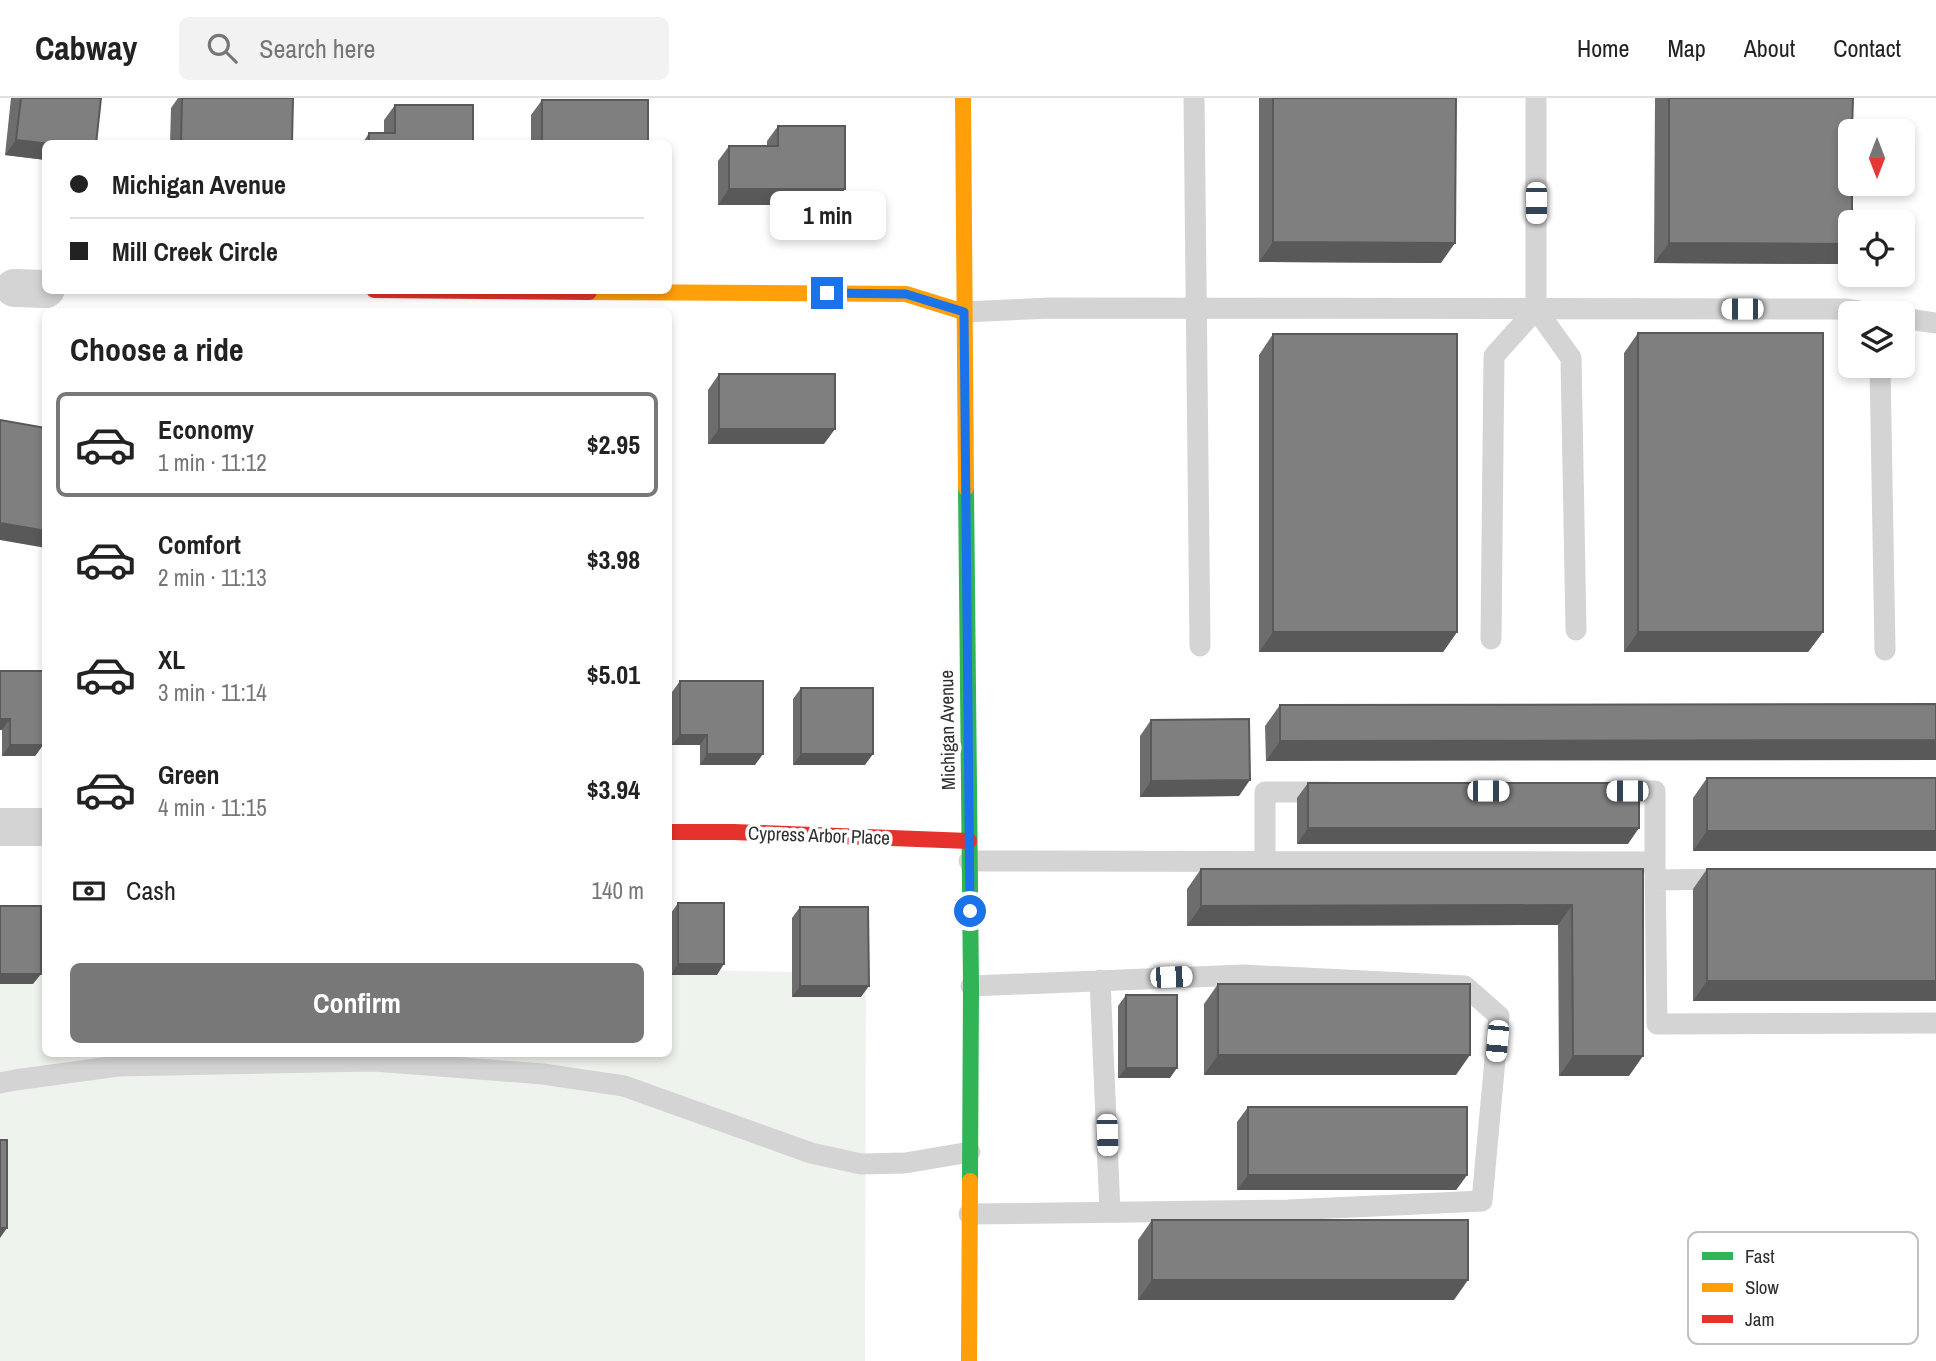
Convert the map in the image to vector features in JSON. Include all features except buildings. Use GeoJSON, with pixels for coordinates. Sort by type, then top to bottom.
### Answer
{"type":"FeatureCollection","features":[{"type":"Feature","properties":{"kind":"main road","name":"Michigan Avenue"},"geometry":{"type":"LineString","coordinates":[[964,98],[971,986],[969,1361]]}},
{"type":"Feature","properties":{"kind":"main road"},"geometry":{"type":"LineString","coordinates":[[672,292],[906,294],[964,312]]}},
{"type":"Feature","properties":{"kind":"main road","name":"Cypress Arbor Place"},"geometry":{"type":"LineString","coordinates":[[672,832],[734,832],[969,851]]}},
{"type":"Feature","properties":{"kind":"street"},"geometry":{"type":"LineString","coordinates":[[0,827],[42,827]]}},
{"type":"Feature","properties":{"kind":"lane"},"geometry":{"type":"LineString","coordinates":[[1194,98],[1200,646]]}},
{"type":"Feature","properties":{"kind":"lane"},"geometry":{"type":"LineString","coordinates":[[1536,98],[1536,309],[1571,358],[1576,630]]}},
{"type":"Feature","properties":{"kind":"lane"},"geometry":{"type":"LineString","coordinates":[[964,312],[1051,308],[1838,309]]}},
{"type":"Feature","properties":{"kind":"lane"},"geometry":{"type":"LineString","coordinates":[[1491,639],[1494,356],[1536,309]]}},
{"type":"Feature","properties":{"kind":"lane"},"geometry":{"type":"LineString","coordinates":[[1915,320],[1936,323]]}},
{"type":"Feature","properties":{"kind":"lane"},"geometry":{"type":"LineString","coordinates":[[1880,378],[1885,650]]}},
{"type":"Feature","properties":{"kind":"lane"},"geometry":{"type":"LineString","coordinates":[[1599,791],[1655,790],[1657,1024],[1936,1023]]}},
{"type":"Feature","properties":{"kind":"lane"},"geometry":{"type":"LineString","coordinates":[[1265,862],[1265,792],[1349,792]]}},
{"type":"Feature","properties":{"kind":"lane"},"geometry":{"type":"LineString","coordinates":[[969,851],[1265,862],[1655,871],[1749,879]]}},
{"type":"Feature","properties":{"kind":"lane"},"geometry":{"type":"LineString","coordinates":[[969,1214],[1288,1210],[1482,1201],[1499,1016],[1465,986],[1242,975],[971,986]]}},
{"type":"Feature","properties":{"kind":"lane"},"geometry":{"type":"LineString","coordinates":[[1100,980],[1110,1212]]}},
{"type":"Feature","properties":{"kind":"lane"},"geometry":{"type":"LineString","coordinates":[[0,1083],[118,1066],[387,1062],[543,1074],[624,1086],[811,1153],[861,1164],[905,1163],[970,1152]]}},
{"type":"Feature","properties":{"kind":"shaded area"},"geometry":{"type":"Polygon","coordinates":[[[672,969],[866,974],[865,1361],[0,1361],[0,975],[42,972],[42,1057],[672,1057],[672,969]]]}},
{"type":"Feature","properties":{"kind":"traffic: fast"},"geometry":{"type":"LineString","coordinates":[[966,488],[971,986],[970,1181]]}},
{"type":"Feature","properties":{"kind":"traffic: slow"},"geometry":{"type":"LineString","coordinates":[[963,98],[966,488]]}},
{"type":"Feature","properties":{"kind":"traffic: slow"},"geometry":{"type":"LineString","coordinates":[[672,293],[906,294],[964,312]]}},
{"type":"Feature","properties":{"kind":"traffic: slow"},"geometry":{"type":"LineString","coordinates":[[969,1361],[970,1181]]}},
{"type":"Feature","properties":{"kind":"traffic: jam"},"geometry":{"type":"LineString","coordinates":[[672,832],[969,841]]}},
{"type":"Feature","properties":{"kind":"route"},"geometry":{"type":"LineString","coordinates":[[827,293],[906,294],[964,312],[970,911]]}}]}
